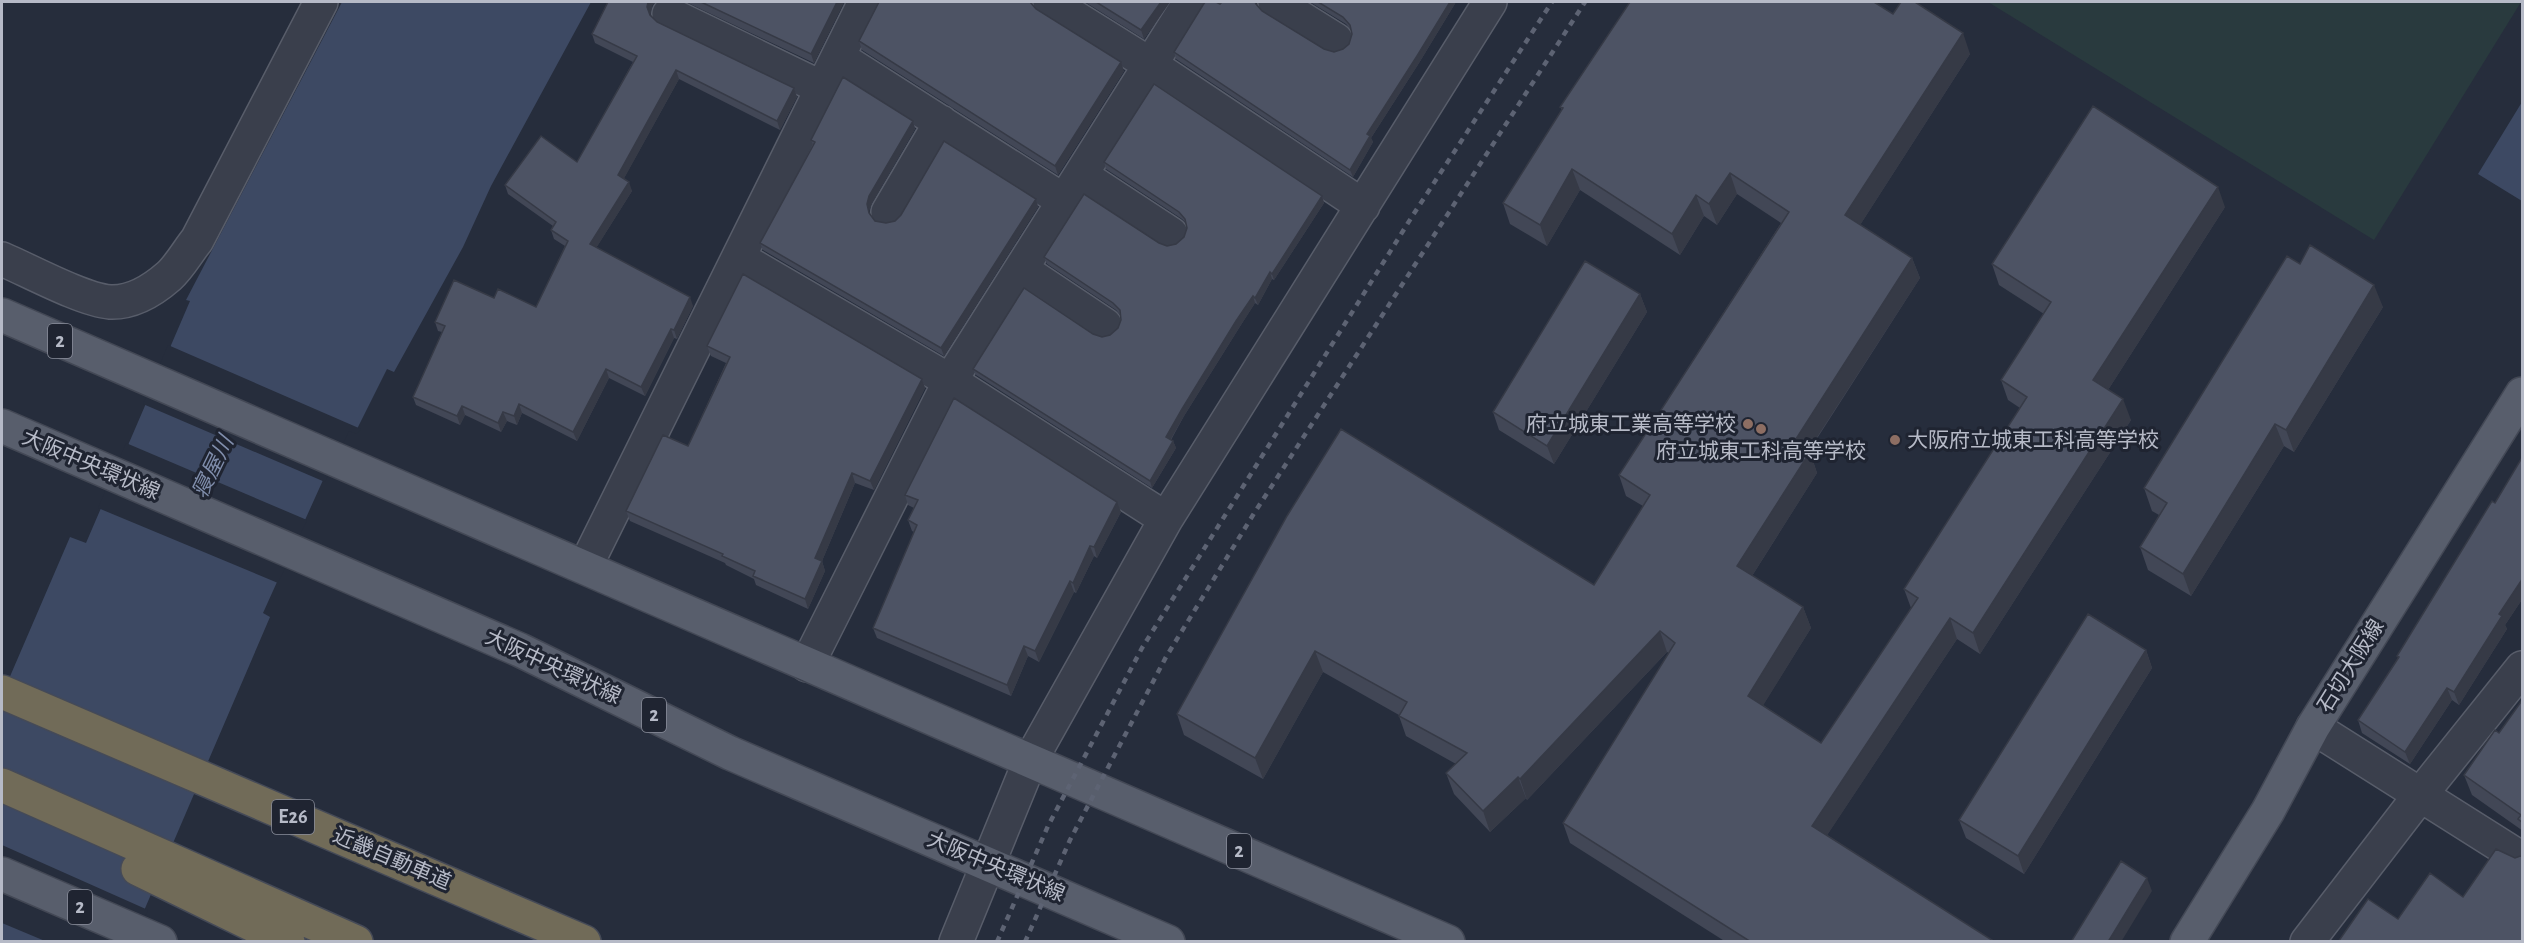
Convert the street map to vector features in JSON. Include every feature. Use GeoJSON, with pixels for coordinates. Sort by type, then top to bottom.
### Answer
{"type":"FeatureCollection","features":[{"type":"Feature","properties":{"kind":"highway","name":"近畿自動車道"},"geometry":{"type":"LineString","coordinates":[[2,692],[584,942]]}},
{"type":"Feature","properties":{"kind":"highway"},"geometry":{"type":"LineString","coordinates":[[2,786],[356,942]]}},
{"type":"Feature","properties":{"kind":"highway"},"geometry":{"type":"LineString","coordinates":[[2,800],[288,942]]}},
{"type":"Feature","properties":{"kind":"main road","name":"2"},"geometry":{"type":"LineString","coordinates":[[2,315],[1448,942]]}},
{"type":"Feature","properties":{"kind":"main road","name":"石切大阪線"},"geometry":{"type":"LineString","coordinates":[[2187,942],[2268,811],[2313,727],[2523,394]]}},
{"type":"Feature","properties":{"kind":"main road","name":"大阪中央環状線"},"geometry":{"type":"LineString","coordinates":[[2,426],[520,650],[730,753],[1168,942]]}},
{"type":"Feature","properties":{"kind":"main road","name":"2"},"geometry":{"type":"LineString","coordinates":[[2,874],[160,941]]}},
{"type":"Feature","properties":{"kind":"street"},"geometry":{"type":"LineString","coordinates":[[2,259],[85,295],[110,302],[130,299],[151,290],[164,280],[197,240],[321,2]]}},
{"type":"Feature","properties":{"kind":"street"},"geometry":{"type":"LineString","coordinates":[[585,567],[865,2]]}},
{"type":"Feature","properties":{"kind":"street"},"geometry":{"type":"LineString","coordinates":[[1050,2],[1151,65],[1363,206]]}},
{"type":"Feature","properties":{"kind":"street"},"geometry":{"type":"LineString","coordinates":[[807,665],[950,381],[1190,2]]}},
{"type":"Feature","properties":{"kind":"street"},"geometry":{"type":"LineString","coordinates":[[1275,2],[1336,40]]}},
{"type":"Feature","properties":{"kind":"street"},"geometry":{"type":"LineString","coordinates":[[956,942],[1030,761],[1166,519],[1490,2]]}},
{"type":"Feature","properties":{"kind":"street"},"geometry":{"type":"LineString","coordinates":[[669,14],[822,88]]}},
{"type":"Feature","properties":{"kind":"street"},"geometry":{"type":"LineString","coordinates":[[838,57],[941,122],[1171,234]]}},
{"type":"Feature","properties":{"kind":"street"},"geometry":{"type":"LineString","coordinates":[[888,212],[941,122]]}},
{"type":"Feature","properties":{"kind":"street"},"geometry":{"type":"LineString","coordinates":[[739,258],[950,381],[1166,519]]}},
{"type":"Feature","properties":{"kind":"street"},"geometry":{"type":"LineString","coordinates":[[1021,269],[1106,325]]}},
{"type":"Feature","properties":{"kind":"street"},"geometry":{"type":"LineString","coordinates":[[2307,942],[2421,794],[2523,668]]}},
{"type":"Feature","properties":{"kind":"street"},"geometry":{"type":"LineString","coordinates":[[2313,727],[2522,857]]}},
{"type":"Feature","properties":{"kind":"shaded area"},"geometry":{"type":"Polygon","coordinates":[[[1988,2],[2521,2],[2374,240],[1988,2]]]}},
{"type":"Feature","properties":{"kind":"water","name":"寝屋川"},"geometry":{"type":"Polygon","coordinates":[[[342,2],[591,2],[491,186],[463,247],[394,372],[387,369],[356,431],[347,427],[263,613],[270,617],[131,941],[2,942],[2,695],[70,537],[86,543],[190,301],[186,300],[342,2]]]}},
{"type":"Feature","properties":{"kind":"water"},"geometry":{"type":"Polygon","coordinates":[[[2522,102],[2522,201],[2478,174],[2522,102]]]}},
{"type":"Feature","properties":{"kind":"pier"},"geometry":{"type":"Polygon","coordinates":[[[168,345],[361,429],[357,434],[349,431],[325,482],[143,404],[168,345]]]}},
{"type":"Feature","properties":{"kind":"pier"},"geometry":{"type":"Polygon","coordinates":[[[126,443],[307,520],[278,583],[98,508],[126,443]]]}},
{"type":"Feature","properties":{"kind":"pier"},"geometry":{"type":"Polygon","coordinates":[[[2,845],[148,910],[134,942],[45,941],[2,923],[2,845]]]}},
{"type":"Feature","properties":{"kind":"building"},"geometry":{"type":"Polygon","coordinates":[[[608,2],[648,2],[650,15],[657,22],[794,88],[777,121],[676,70],[618,175],[629,182],[590,244],[690,297],[641,387],[606,369],[573,432],[519,404],[514,416],[503,412],[498,423],[462,406],[457,416],[413,397],[445,326],[435,322],[454,280],[494,298],[498,289],[536,307],[568,241],[551,230],[556,222],[505,185],[541,136],[577,162],[637,56],[592,34],[608,2]]]}},
{"type":"Feature","properties":{"kind":"building"},"geometry":{"type":"Polygon","coordinates":[[[701,2],[837,2],[811,54],[701,2]]]}},
{"type":"Feature","properties":{"kind":"building"},"geometry":{"type":"Polygon","coordinates":[[[879,2],[1030,2],[1036,9],[1121,62],[1055,166],[859,41],[879,2]]]}},
{"type":"Feature","properties":{"kind":"building"},"geometry":{"type":"Polygon","coordinates":[[[1096,2],[1161,2],[1141,30],[1096,2]]]}},
{"type":"Feature","properties":{"kind":"building"},"geometry":{"type":"Polygon","coordinates":[[[1205,2],[1220,4],[1222,2],[1255,2],[1262,11],[1324,49],[1334,52],[1349,44],[1352,34],[1350,25],[1343,17],[1318,2],[1450,2],[1367,134],[1370,136],[1350,170],[1174,52],[1205,2]]]}},
{"type":"Feature","properties":{"kind":"building"},"geometry":{"type":"Polygon","coordinates":[[[1630,2],[1874,2],[1893,14],[1901,2],[1915,2],[1963,33],[1845,215],[1912,258],[1794,442],[1810,452],[1737,566],[1803,607],[1748,696],[1821,743],[1918,598],[1904,589],[2027,397],[2001,380],[2051,302],[1992,264],[2093,106],[2218,187],[2093,380],[2123,399],[1973,633],[1950,618],[1812,826],[1995,942],[1751,942],[1563,823],[1675,643],[1660,631],[1520,779],[1518,777],[1483,811],[1446,773],[1467,753],[1399,716],[1407,702],[1315,651],[1255,758],[1177,714],[1287,516],[1341,429],[1594,585],[1650,495],[1619,475],[1789,212],[1730,173],[1709,204],[1696,195],[1672,234],[1572,169],[1540,225],[1503,203],[1563,108],[1560,107],[1630,2]]]}},
{"type":"Feature","properties":{"kind":"building"},"geometry":{"type":"Polygon","coordinates":[[[843,77],[913,121],[869,196],[867,204],[869,213],[875,221],[886,223],[895,221],[901,215],[944,141],[1036,199],[941,348],[760,243],[815,142],[811,140],[843,77]]]}},
{"type":"Feature","properties":{"kind":"building"},"geometry":{"type":"Polygon","coordinates":[[[1154,84],[1322,196],[1272,274],[1270,272],[1255,298],[1253,296],[1236,321],[1182,409],[1166,437],[1173,441],[1150,481],[973,369],[1024,288],[1093,334],[1102,337],[1110,335],[1118,328],[1121,320],[1120,310],[1113,303],[1044,257],[1084,194],[1159,243],[1167,246],[1176,244],[1184,237],[1187,228],[1185,219],[1179,212],[1104,162],[1154,84]]]}},
{"type":"Feature","properties":{"kind":"building"},"geometry":{"type":"Polygon","coordinates":[[[2310,245],[2374,285],[2286,430],[2275,424],[2183,574],[2140,547],[2167,503],[2144,488],[2287,256],[2300,264],[2310,245]]]}},
{"type":"Feature","properties":{"kind":"building"},"geometry":{"type":"Polygon","coordinates":[[[1585,261],[1640,294],[1547,446],[1493,412],[1585,261]]]}},
{"type":"Feature","properties":{"kind":"building"},"geometry":{"type":"Polygon","coordinates":[[[743,274],[922,379],[870,481],[852,473],[815,558],[822,561],[805,599],[753,576],[755,571],[722,556],[723,554],[626,511],[663,435],[688,446],[730,357],[707,346],[743,274]]]}},
{"type":"Feature","properties":{"kind":"building"},"geometry":{"type":"Polygon","coordinates":[[[954,398],[1117,502],[1094,547],[1090,546],[1073,583],[1070,581],[1035,651],[1024,646],[1007,685],[873,628],[917,525],[908,520],[918,500],[905,495],[954,398]]]}},
{"type":"Feature","properties":{"kind":"building"},"geometry":{"type":"Polygon","coordinates":[[[2523,456],[2523,578],[2499,614],[2502,616],[2454,692],[2447,688],[2405,752],[2358,720],[2399,657],[2397,656],[2492,501],[2495,503],[2523,456]]]}},
{"type":"Feature","properties":{"kind":"building"},"geometry":{"type":"Polygon","coordinates":[[[2088,614],[2146,650],[2018,856],[1959,820],[2088,614]]]}},
{"type":"Feature","properties":{"kind":"building"},"geometry":{"type":"Polygon","coordinates":[[[2523,699],[2523,823],[2518,819],[2521,815],[2464,775],[2495,730],[2499,733],[2523,699]]]}},
{"type":"Feature","properties":{"kind":"building"},"geometry":{"type":"Polygon","coordinates":[[[2496,849],[2515,858],[2523,855],[2523,942],[2338,942],[2368,899],[2398,919],[2430,873],[2463,897],[2496,849]]]}},
{"type":"Feature","properties":{"kind":"building"},"geometry":{"type":"Polygon","coordinates":[[[2121,861],[2147,878],[2108,942],[2071,942],[2121,861]]]}},
{"type":"Feature","properties":{"kind":"railway"},"geometry":{"type":"LineString","coordinates":[[997,942],[1048,826],[1142,648],[1413,215],[1552,2]]}},
{"type":"Feature","properties":{"kind":"railway"},"geometry":{"type":"LineString","coordinates":[[1025,942],[1070,840],[1166,657],[1253,515],[1585,2]]}},
{"type":"Feature","properties":{"kind":"place","name":"府立城東工業高等学校"},"geometry":{"type":"Point","coordinates":[1748,424]}},
{"type":"Feature","properties":{"kind":"place","name":"府立城東工科高等学校"},"geometry":{"type":"Point","coordinates":[1761,429]}},
{"type":"Feature","properties":{"kind":"place","name":"大阪府立城東工科高等学校"},"geometry":{"type":"Point","coordinates":[1895,440]}}]}
